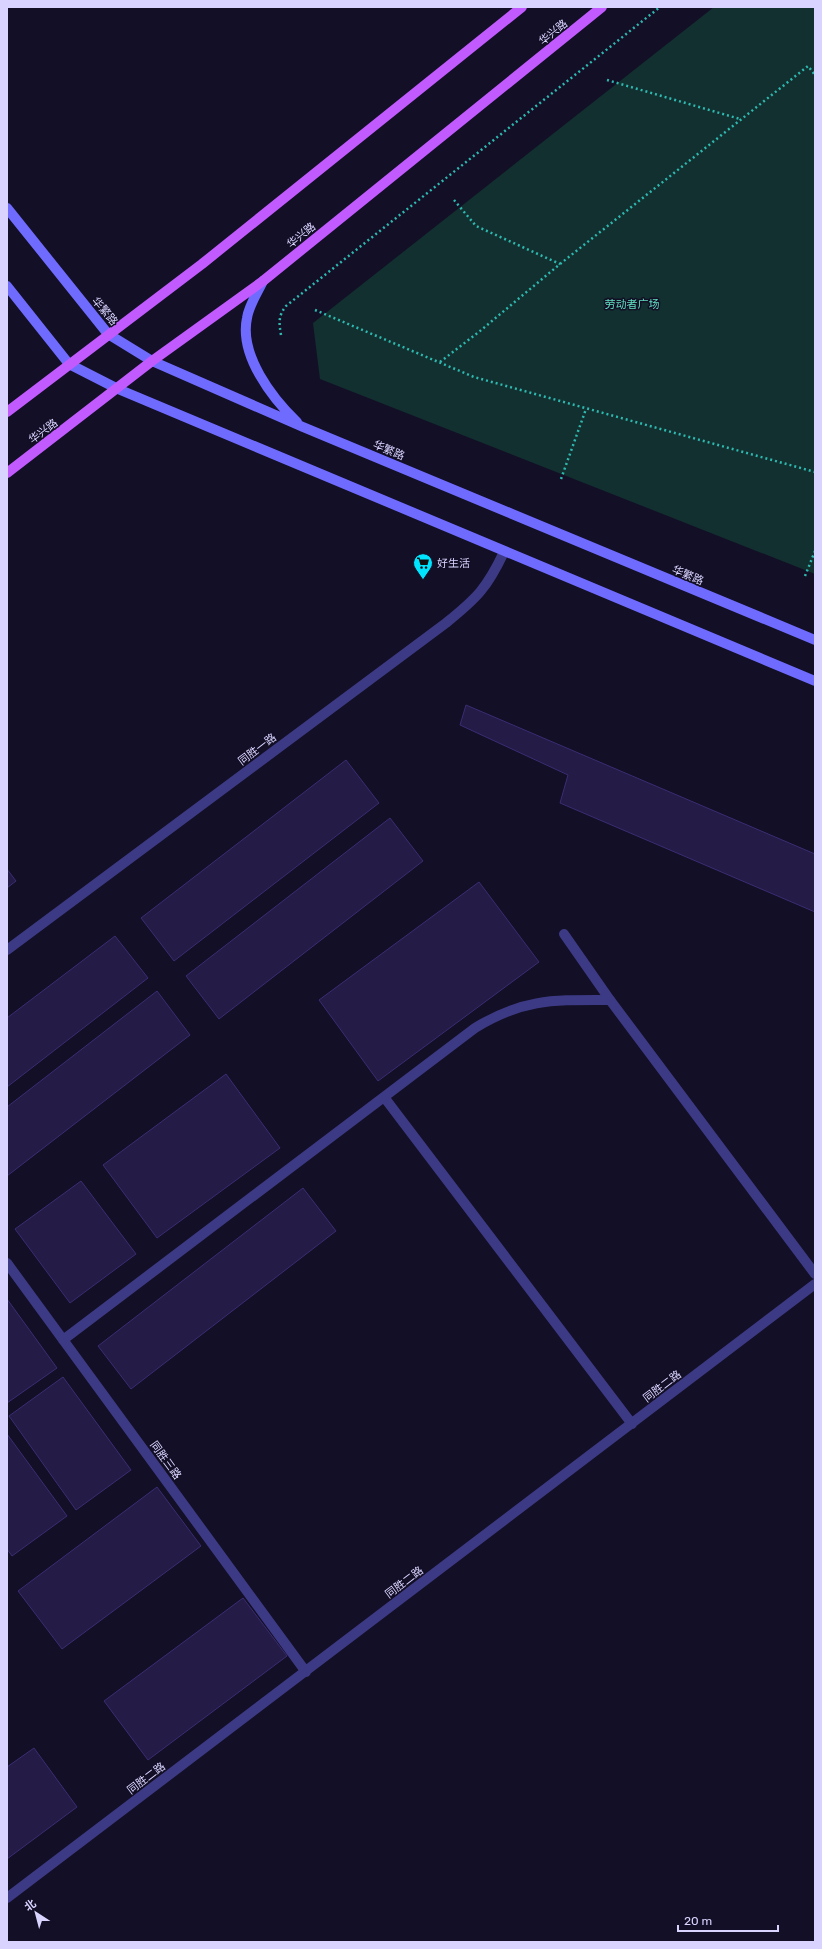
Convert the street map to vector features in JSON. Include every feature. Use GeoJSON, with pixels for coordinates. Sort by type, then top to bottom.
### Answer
{"type":"FeatureCollection","features":[{"type":"Feature","properties":{"kind":"main road"},"geometry":{"type":"LineString","coordinates":[[7,412],[202,264],[522,7]]}},
{"type":"Feature","properties":{"kind":"main road","name":"华兴路"},"geometry":{"type":"LineString","coordinates":[[7,473],[118,389],[152,361],[263,281],[602,7]]}},
{"type":"Feature","properties":{"kind":"main road","name":"华繁路"},"geometry":{"type":"LineString","coordinates":[[7,208],[108,334],[152,361],[303,427],[815,640]]}},
{"type":"Feature","properties":{"kind":"main road"},"geometry":{"type":"LineString","coordinates":[[263,281],[247,316],[245,331],[249,350],[269,391],[286,411],[303,427]]}},
{"type":"Feature","properties":{"kind":"main road"},"geometry":{"type":"LineString","coordinates":[[7,286],[69,364],[118,389],[815,681]]}},
{"type":"Feature","properties":{"kind":"street","name":"同胜一路"},"geometry":{"type":"LineString","coordinates":[[7,950],[446,623],[473,601],[483,590],[492,578],[504,552]]}},
{"type":"Feature","properties":{"kind":"street"},"geometry":{"type":"LineString","coordinates":[[564,934],[610,1000],[815,1274]]}},
{"type":"Feature","properties":{"kind":"street"},"geometry":{"type":"LineString","coordinates":[[63,1340],[475,1028],[496,1015],[524,1005],[556,1000],[610,1000]]}},
{"type":"Feature","properties":{"kind":"street"},"geometry":{"type":"LineString","coordinates":[[384,1096],[632,1424]]}},
{"type":"Feature","properties":{"kind":"street","name":"同胜三路"},"geometry":{"type":"LineString","coordinates":[[7,1263],[306,1672]]}},
{"type":"Feature","properties":{"kind":"street","name":"同胜二路"},"geometry":{"type":"LineString","coordinates":[[7,1898],[815,1284]]}},
{"type":"Feature","properties":{"kind":"path"},"geometry":{"type":"LineString","coordinates":[[281,335],[278,321],[280,313],[286,306],[660,7]]}},
{"type":"Feature","properties":{"kind":"path"},"geometry":{"type":"LineString","coordinates":[[440,362],[808,66],[815,75]]}},
{"type":"Feature","properties":{"kind":"path"},"geometry":{"type":"LineString","coordinates":[[607,80],[741,120]]}},
{"type":"Feature","properties":{"kind":"path"},"geometry":{"type":"LineString","coordinates":[[454,200],[476,226],[560,264]]}},
{"type":"Feature","properties":{"kind":"path"},"geometry":{"type":"LineString","coordinates":[[315,310],[474,377],[815,472]]}},
{"type":"Feature","properties":{"kind":"path"},"geometry":{"type":"LineString","coordinates":[[560,479],[586,409]]}},
{"type":"Feature","properties":{"kind":"path"},"geometry":{"type":"LineString","coordinates":[[805,576],[815,551]]}},
{"type":"Feature","properties":{"kind":"green space","name":"劳动者广场"},"geometry":{"type":"Polygon","coordinates":[[[714,7],[815,7],[815,574],[320,379],[313,323],[714,7]]]}},
{"type":"Feature","properties":{"kind":"building"},"geometry":{"type":"Polygon","coordinates":[[[466,705],[815,854],[815,912],[560,803],[568,775],[460,725],[466,705]]]}},
{"type":"Feature","properties":{"kind":"building"},"geometry":{"type":"Polygon","coordinates":[[[346,760],[379,803],[174,961],[141,918],[346,760]]]}},
{"type":"Feature","properties":{"kind":"building"},"geometry":{"type":"Polygon","coordinates":[[[390,818],[423,861],[219,1019],[186,976],[390,818]]]}},
{"type":"Feature","properties":{"kind":"building"},"geometry":{"type":"Polygon","coordinates":[[[7,869],[16,881],[7,888],[7,869]]]}},
{"type":"Feature","properties":{"kind":"building"},"geometry":{"type":"Polygon","coordinates":[[[479,882],[539,962],[378,1081],[319,1000],[479,882]]]}},
{"type":"Feature","properties":{"kind":"building"},"geometry":{"type":"Polygon","coordinates":[[[115,936],[148,978],[7,1087],[7,1018],[115,936]]]}},
{"type":"Feature","properties":{"kind":"building"},"geometry":{"type":"Polygon","coordinates":[[[157,991],[190,1035],[7,1176],[7,1107],[157,991]]]}},
{"type":"Feature","properties":{"kind":"building"},"geometry":{"type":"Polygon","coordinates":[[[226,1074],[280,1148],[157,1238],[103,1165],[226,1074]]]}},
{"type":"Feature","properties":{"kind":"building"},"geometry":{"type":"Polygon","coordinates":[[[81,1181],[136,1254],[70,1303],[15,1229],[81,1181]]]}},
{"type":"Feature","properties":{"kind":"building"},"geometry":{"type":"Polygon","coordinates":[[[303,1188],[336,1231],[131,1389],[98,1346],[303,1188]]]}},
{"type":"Feature","properties":{"kind":"building"},"geometry":{"type":"Polygon","coordinates":[[[7,1299],[57,1368],[7,1403],[7,1299]]]}},
{"type":"Feature","properties":{"kind":"building"},"geometry":{"type":"Polygon","coordinates":[[[63,1377],[131,1470],[76,1510],[9,1416],[63,1377]]]}},
{"type":"Feature","properties":{"kind":"building"},"geometry":{"type":"Polygon","coordinates":[[[7,1434],[67,1516],[12,1556],[7,1549],[7,1434]]]}},
{"type":"Feature","properties":{"kind":"building"},"geometry":{"type":"Polygon","coordinates":[[[157,1487],[201,1546],[62,1649],[18,1591],[157,1487]]]}},
{"type":"Feature","properties":{"kind":"building"},"geometry":{"type":"Polygon","coordinates":[[[243,1598],[287,1656],[148,1760],[104,1701],[243,1598]]]}},
{"type":"Feature","properties":{"kind":"building"},"geometry":{"type":"Polygon","coordinates":[[[34,1748],[77,1807],[7,1859],[7,1767],[34,1748]]]}},
{"type":"Feature","properties":{"kind":"place","name":"好生活"},"geometry":{"type":"Point","coordinates":[423,580]}}]}
